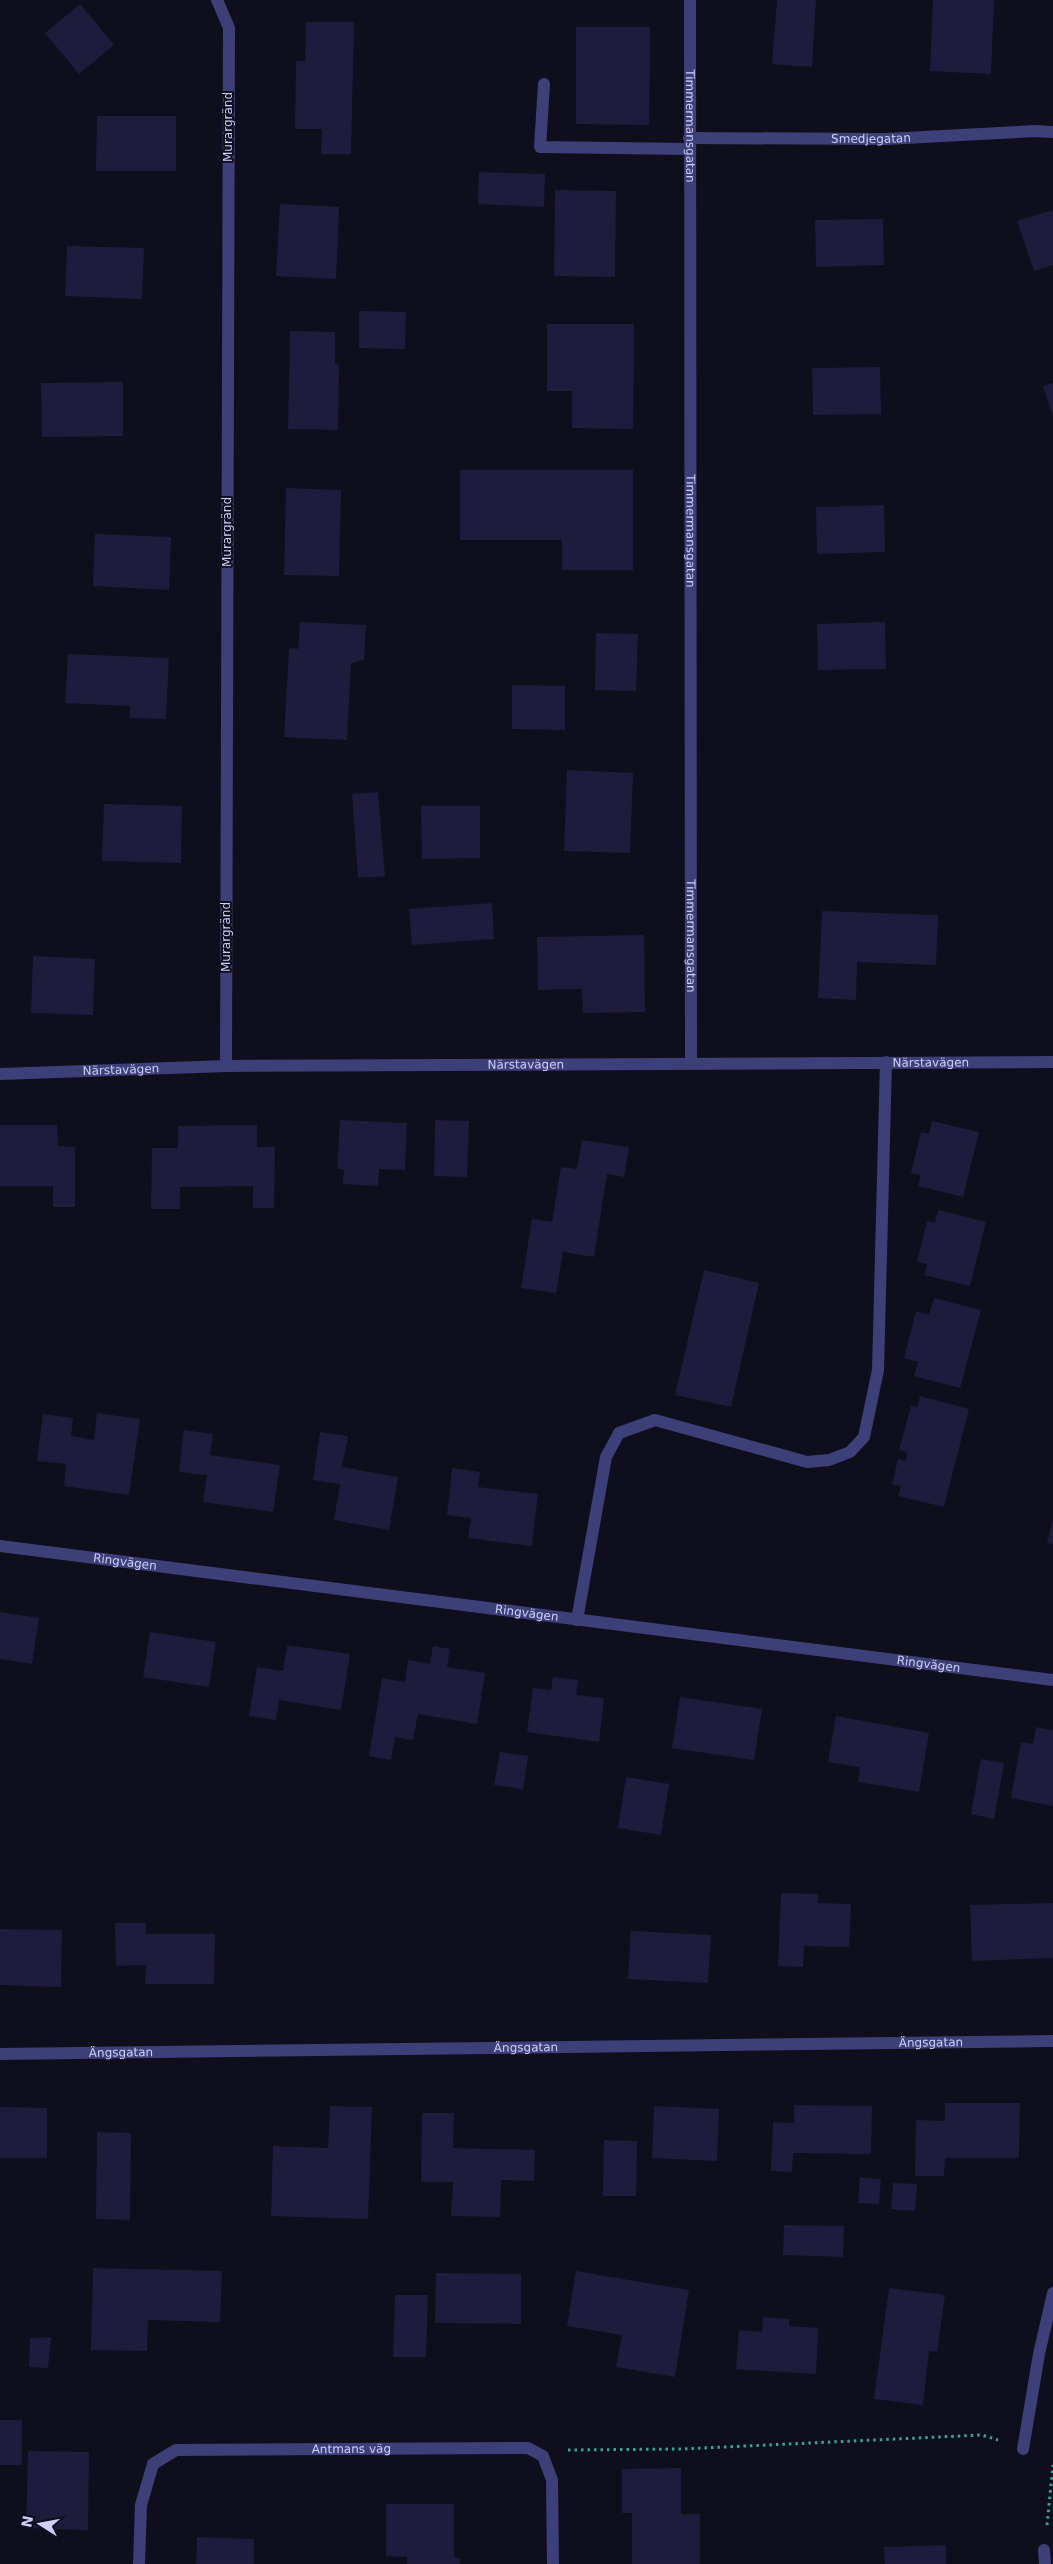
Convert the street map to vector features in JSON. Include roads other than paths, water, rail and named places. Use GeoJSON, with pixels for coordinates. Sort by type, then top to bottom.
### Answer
{"type":"FeatureCollection","features":[{"type":"Feature","properties":{"kind":"street","name":"Murargränd"},"geometry":{"type":"LineString","coordinates":[[217,0],[229,28],[226,1066]]}},
{"type":"Feature","properties":{"kind":"street","name":"Timmermansgatan"},"geometry":{"type":"LineString","coordinates":[[690,0],[691,1063]]}},
{"type":"Feature","properties":{"kind":"street","name":"Smedjegatan"},"geometry":{"type":"LineString","coordinates":[[544,84],[540,147],[886,139],[1035,131],[1053,132]]}},
{"type":"Feature","properties":{"kind":"street"},"geometry":{"type":"LineString","coordinates":[[577,1620],[606,1457],[619,1433],[655,1420],[806,1462],[829,1460],[850,1452],[864,1437],[878,1370],[886,1062]]}},
{"type":"Feature","properties":{"kind":"street","name":"Närstavägen"},"geometry":{"type":"LineString","coordinates":[[0,1074],[226,1066],[1053,1062]]}},
{"type":"Feature","properties":{"kind":"street","name":"Ringvägen"},"geometry":{"type":"LineString","coordinates":[[0,1546],[1053,1680]]}},
{"type":"Feature","properties":{"kind":"street","name":"Ängsgatan"},"geometry":{"type":"LineString","coordinates":[[0,2054],[1053,2041]]}},
{"type":"Feature","properties":{"kind":"street"},"geometry":{"type":"LineString","coordinates":[[1023,2449],[1039,2354],[1053,2293]]}},
{"type":"Feature","properties":{"kind":"street","name":"Antmans väg"},"geometry":{"type":"LineString","coordinates":[[139,2564],[141,2505],[153,2464],[176,2450],[528,2448],[543,2456],[552,2480],[553,2564]]}},
{"type":"Feature","properties":{"kind":"street"},"geometry":{"type":"LineString","coordinates":[[1044,2550],[1045,2564]]}}]}
